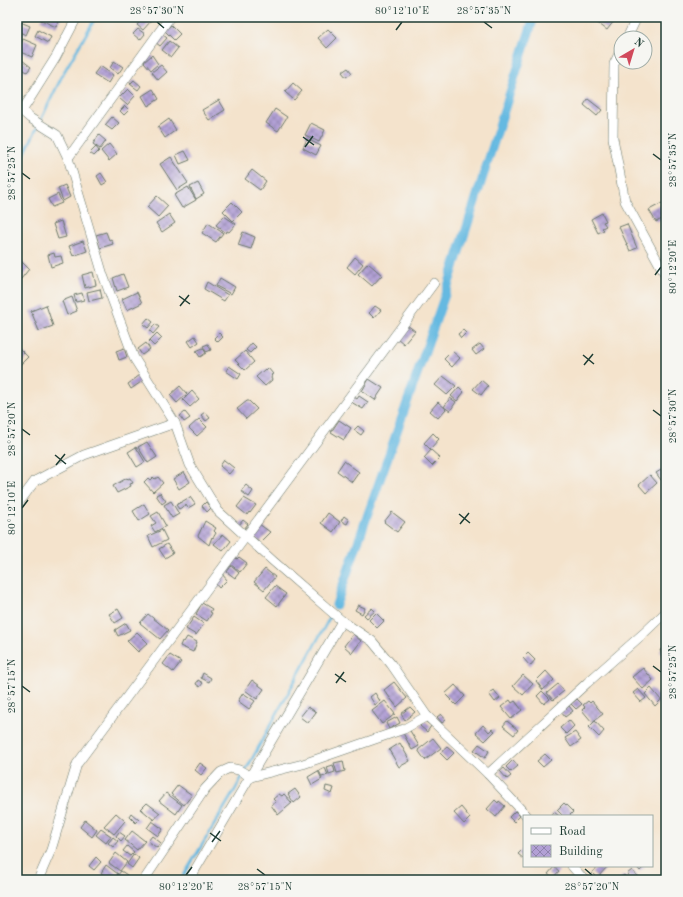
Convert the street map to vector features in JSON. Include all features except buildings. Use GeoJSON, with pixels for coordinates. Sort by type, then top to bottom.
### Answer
{"type":"FeatureCollection","features":[{"type":"Feature","properties":{"kind":"street"},"geometry":{"type":"LineString","coordinates":[[76,17],[56,57],[22,111],[30,118],[57,135],[68,158],[103,276],[134,358],[175,423],[190,465],[218,511],[336,616],[372,641],[391,664],[427,716],[488,774],[526,815]]}},
{"type":"Feature","properties":{"kind":"street"},"geometry":{"type":"LineString","coordinates":[[68,158],[170,17]]}},
{"type":"Feature","properties":{"kind":"street"},"geometry":{"type":"LineString","coordinates":[[631,30],[637,17]]}},
{"type":"Feature","properties":{"kind":"street"},"geometry":{"type":"LineString","coordinates":[[614,70],[613,138],[625,201],[666,276]]}},
{"type":"Feature","properties":{"kind":"street"},"geometry":{"type":"LineString","coordinates":[[38,880],[52,850],[77,764],[434,283]]}},
{"type":"Feature","properties":{"kind":"street"},"geometry":{"type":"LineString","coordinates":[[17,505],[35,481],[84,455],[175,423]]}},
{"type":"Feature","properties":{"kind":"street"},"geometry":{"type":"LineString","coordinates":[[488,774],[666,612]]}},
{"type":"Feature","properties":{"kind":"street"},"geometry":{"type":"LineString","coordinates":[[189,880],[246,774],[336,616]]}},
{"type":"Feature","properties":{"kind":"street"},"geometry":{"type":"LineString","coordinates":[[144,880],[206,790],[221,772],[230,768],[246,774],[303,764],[404,729],[427,716]]}},
{"type":"Feature","properties":{"kind":"street"},"geometry":{"type":"LineString","coordinates":[[573,867],[584,880]]}},
{"type":"Feature","properties":{"kind":"waterway"},"geometry":{"type":"LineString","coordinates":[[17,165],[21,161],[64,72],[96,17]]}},
{"type":"Feature","properties":{"kind":"waterway"},"geometry":{"type":"LineString","coordinates":[[336,605],[448,286],[534,17]]}},
{"type":"Feature","properties":{"kind":"waterway"},"geometry":{"type":"LineString","coordinates":[[181,880],[235,790],[331,615]]}}]}
